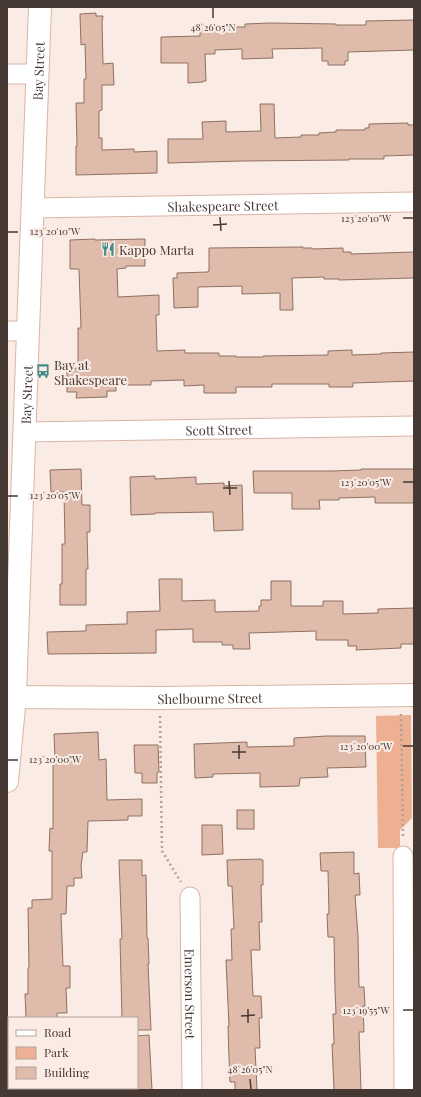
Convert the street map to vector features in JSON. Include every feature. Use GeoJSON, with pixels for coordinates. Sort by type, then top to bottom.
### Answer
{"type":"FeatureCollection","features":[{"type":"Feature","properties":{"kind":"main road","name":"Bay Street"},"geometry":{"type":"LineString","coordinates":[[7,781],[11,696],[13,568],[24,432],[17,331],[32,208],[40,7]]}},
{"type":"Feature","properties":{"kind":"main road","name":"Shelbourne Street"},"geometry":{"type":"LineString","coordinates":[[11,696],[160,698],[407,695]]}},
{"type":"Feature","properties":{"kind":"street"},"geometry":{"type":"LineString","coordinates":[[7,74],[38,74]]}},
{"type":"Feature","properties":{"kind":"street","name":"Shakespeare Street"},"geometry":{"type":"LineString","coordinates":[[32,208],[414,202]]}},
{"type":"Feature","properties":{"kind":"street","name":"Scott Street"},"geometry":{"type":"LineString","coordinates":[[24,432],[414,426]]}},
{"type":"Feature","properties":{"kind":"street"},"geometry":{"type":"LineString","coordinates":[[403,856],[404,1090]]}},
{"type":"Feature","properties":{"kind":"street","name":"Emerson Street"},"geometry":{"type":"LineString","coordinates":[[190,897],[192,1090]]}},
{"type":"Feature","properties":{"kind":"path"},"geometry":{"type":"LineString","coordinates":[[403,856],[407,695]]}},
{"type":"Feature","properties":{"kind":"path"},"geometry":{"type":"LineString","coordinates":[[160,698],[162,851],[190,897]]}},
{"type":"Feature","properties":{"kind":"green space"},"geometry":{"type":"Polygon","coordinates":[[[411,715],[412,818],[400,830],[400,848],[378,848],[376,716],[411,715]]]}},
{"type":"Feature","properties":{"kind":"building"},"geometry":{"type":"Polygon","coordinates":[[[96,13],[96,16],[103,16],[103,64],[113,63],[114,85],[102,85],[102,110],[99,111],[99,138],[102,138],[102,150],[134,149],[134,152],[157,151],[157,173],[76,175],[76,103],[84,103],[84,79],[86,79],[85,44],[81,45],[80,14],[96,13]]]}},
{"type":"Feature","properties":{"kind":"building"},"geometry":{"type":"Polygon","coordinates":[[[414,20],[414,50],[348,52],[348,61],[345,61],[345,65],[328,65],[328,61],[322,61],[322,48],[272,49],[273,58],[242,59],[242,49],[215,50],[215,54],[205,54],[206,81],[188,83],[188,63],[161,63],[161,37],[200,36],[200,27],[245,27],[245,24],[270,23],[366,25],[366,21],[414,20]]]}},
{"type":"Feature","properties":{"kind":"building"},"geometry":{"type":"Polygon","coordinates":[[[260,104],[274,104],[275,138],[301,137],[301,135],[319,135],[319,133],[336,132],[336,130],[365,130],[365,128],[369,128],[369,124],[408,123],[408,125],[414,125],[414,155],[384,156],[384,159],[168,163],[168,139],[203,139],[202,122],[226,121],[226,132],[261,131],[260,104]]]}},
{"type":"Feature","properties":{"kind":"building"},"geometry":{"type":"Polygon","coordinates":[[[145,239],[145,266],[126,266],[126,268],[117,269],[118,297],[159,295],[159,315],[156,315],[157,351],[185,350],[185,353],[219,353],[219,356],[236,357],[328,355],[328,351],[352,350],[352,355],[414,352],[414,381],[353,383],[353,387],[329,387],[329,384],[272,384],[272,387],[236,387],[236,393],[204,393],[204,385],[184,386],[184,380],[151,381],[151,385],[116,385],[116,391],[107,391],[107,397],[76,398],[77,392],[67,392],[67,369],[78,368],[78,328],[81,328],[79,269],[70,269],[70,240],[145,239]]]}},
{"type":"Feature","properties":{"kind":"building"},"geometry":{"type":"Polygon","coordinates":[[[303,247],[312,249],[343,248],[343,252],[351,252],[351,254],[414,252],[414,278],[339,280],[324,279],[324,277],[292,278],[293,310],[280,310],[280,293],[242,294],[242,286],[198,287],[198,307],[174,308],[173,278],[177,278],[177,273],[208,272],[209,248],[303,247]]]}},
{"type":"Feature","properties":{"kind":"building"},"geometry":{"type":"Polygon","coordinates":[[[81,469],[82,505],[90,505],[90,532],[87,532],[88,569],[86,569],[86,605],[60,605],[60,584],[62,584],[62,544],[65,544],[64,492],[51,492],[50,470],[81,469]]]}},
{"type":"Feature","properties":{"kind":"building"},"geometry":{"type":"Polygon","coordinates":[[[361,469],[414,469],[414,503],[375,503],[375,497],[339,498],[339,500],[319,500],[320,509],[292,509],[292,493],[254,493],[253,471],[332,471],[361,469]]]}},
{"type":"Feature","properties":{"kind":"building"},"geometry":{"type":"Polygon","coordinates":[[[155,476],[155,479],[196,477],[196,484],[224,483],[224,486],[242,485],[243,530],[214,531],[213,512],[131,515],[130,477],[155,476]]]}},
{"type":"Feature","properties":{"kind":"building"},"geometry":{"type":"Polygon","coordinates":[[[159,579],[182,579],[182,601],[215,600],[215,612],[259,611],[261,600],[271,600],[271,581],[291,581],[291,606],[323,606],[323,601],[343,601],[343,614],[378,613],[378,609],[414,608],[414,644],[401,644],[401,648],[356,650],[357,646],[348,646],[348,640],[316,640],[316,631],[249,633],[250,649],[233,649],[233,645],[222,645],[222,642],[193,642],[193,629],[156,630],[156,653],[48,654],[47,632],[86,631],[86,625],[127,624],[127,612],[160,611],[159,579]]]}},
{"type":"Feature","properties":{"kind":"building"},"geometry":{"type":"Polygon","coordinates":[[[98,732],[99,760],[106,759],[107,800],[142,799],[142,816],[128,816],[128,820],[88,821],[87,852],[83,852],[81,866],[82,878],[74,878],[74,886],[67,886],[66,914],[61,914],[63,966],[70,966],[70,988],[66,988],[67,1013],[57,1013],[57,1017],[26,1017],[25,994],[28,994],[29,967],[28,908],[32,908],[32,900],[52,899],[52,851],[49,851],[50,828],[53,829],[53,758],[55,758],[54,734],[98,732]]]}},
{"type":"Feature","properties":{"kind":"building"},"geometry":{"type":"Polygon","coordinates":[[[365,736],[366,767],[327,768],[328,777],[300,778],[299,786],[260,787],[260,773],[213,774],[213,777],[195,778],[194,744],[247,742],[247,747],[294,746],[294,738],[365,736]]]}},
{"type":"Feature","properties":{"kind":"building"},"geometry":{"type":"Polygon","coordinates":[[[134,745],[158,745],[159,772],[157,773],[157,783],[142,783],[142,773],[135,773],[134,745]]]}},
{"type":"Feature","properties":{"kind":"building"},"geometry":{"type":"Polygon","coordinates":[[[237,810],[254,810],[254,829],[237,829],[237,810]]]}},
{"type":"Feature","properties":{"kind":"building"},"geometry":{"type":"Polygon","coordinates":[[[202,825],[222,825],[223,854],[202,855],[202,825]]]}},
{"type":"Feature","properties":{"kind":"building"},"geometry":{"type":"Polygon","coordinates":[[[354,852],[354,874],[359,873],[360,895],[355,895],[358,936],[359,987],[364,987],[365,1006],[363,1006],[364,1032],[359,1032],[361,1090],[334,1090],[332,1044],[334,1044],[333,1014],[336,1014],[334,937],[328,937],[328,871],[321,871],[320,853],[354,852]]]}},
{"type":"Feature","properties":{"kind":"building"},"geometry":{"type":"Polygon","coordinates":[[[119,860],[142,860],[142,876],[146,875],[151,1030],[138,1030],[138,1017],[122,1017],[120,939],[122,939],[119,860]]]}},
{"type":"Feature","properties":{"kind":"building"},"geometry":{"type":"Polygon","coordinates":[[[227,860],[263,860],[263,885],[261,885],[262,922],[259,922],[260,950],[251,950],[253,996],[261,996],[262,1018],[259,1018],[260,1048],[255,1048],[257,1090],[235,1090],[235,1082],[230,1082],[229,1058],[226,960],[232,960],[231,929],[234,929],[232,886],[228,886],[227,860]]]}},
{"type":"Feature","properties":{"kind":"building"},"geometry":{"type":"Polygon","coordinates":[[[149,1035],[152,1090],[137,1090],[138,1036],[149,1035]]]}},
{"type":"Feature","properties":{"kind":"place","name":"Kappo Marta"},"geometry":{"type":"Point","coordinates":[108,249]}},
{"type":"Feature","properties":{"kind":"place","name":"Bay at Shakespeare"},"geometry":{"type":"Point","coordinates":[43,371]}}]}
